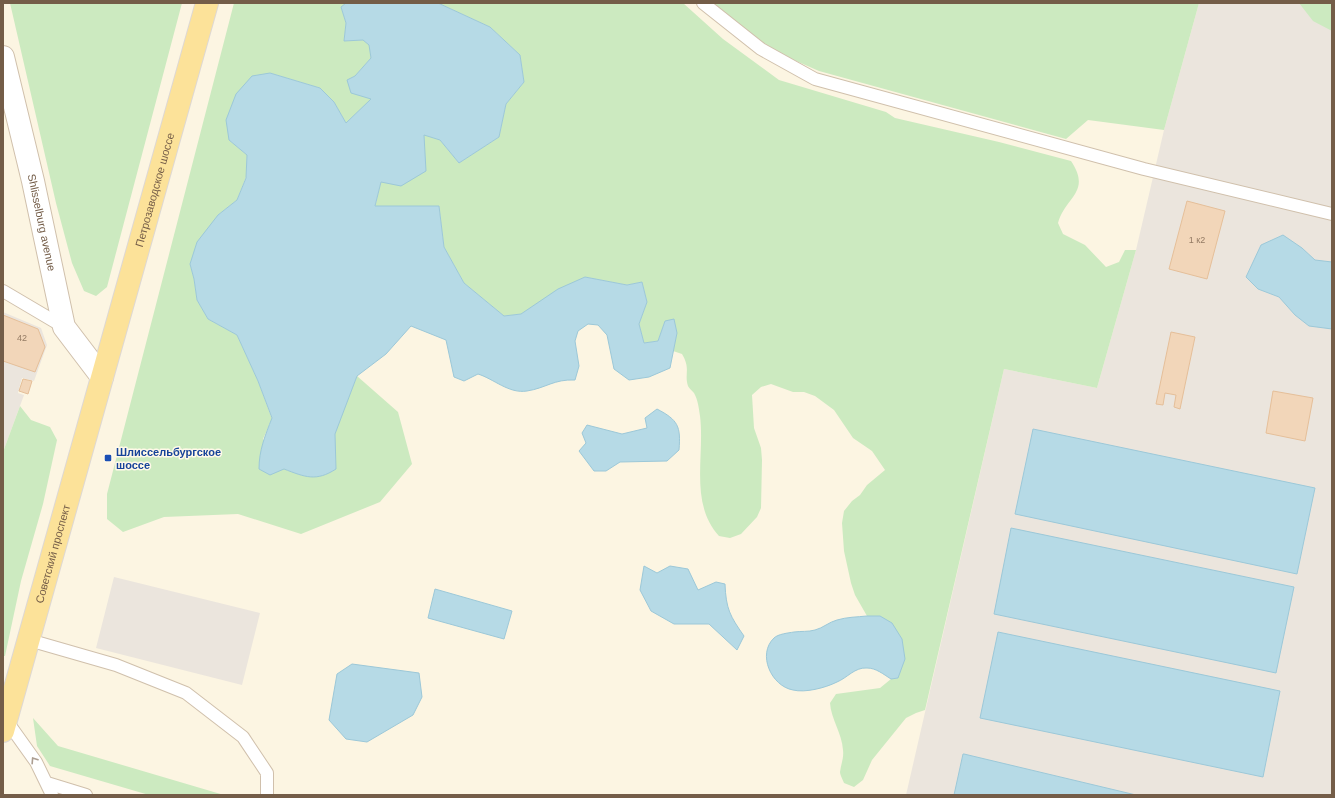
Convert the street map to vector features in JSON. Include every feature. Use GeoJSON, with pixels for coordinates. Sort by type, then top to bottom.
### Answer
{"type":"FeatureCollection","features":[{"type":"Feature","properties":{"kind":"main road","name":"Петрозаводское шоссе"},"geometry":{"type":"LineString","coordinates":[[102,377],[207,3]]}},
{"type":"Feature","properties":{"kind":"main road","name":"Советский проспект"},"geometry":{"type":"LineString","coordinates":[[5,725],[102,377]]}},
{"type":"Feature","properties":{"kind":"street","name":"Shlisselburg avenue"},"geometry":{"type":"LineString","coordinates":[[3,57],[33,181],[64,328],[102,377]]}},
{"type":"Feature","properties":{"kind":"lane"},"geometry":{"type":"LineString","coordinates":[[703,3],[761,49],[815,79],[1144,169],[1332,214]]}},
{"type":"Feature","properties":{"kind":"lane"},"geometry":{"type":"LineString","coordinates":[[3,291],[64,328]]}},
{"type":"Feature","properties":{"kind":"lane"},"geometry":{"type":"LineString","coordinates":[[29,640],[116,665],[186,693],[243,737],[267,773],[267,795]]}},
{"type":"Feature","properties":{"kind":"lane"},"geometry":{"type":"LineString","coordinates":[[5,725],[36,762],[52,795]]}},
{"type":"Feature","properties":{"kind":"lane"},"geometry":{"type":"LineString","coordinates":[[47,783],[86,795]]}},
{"type":"Feature","properties":{"kind":"shaded area"},"geometry":{"type":"Polygon","coordinates":[[[1199,3],[1332,3],[1332,795],[906,795],[1004,369],[1097,388],[1136,250],[1164,130],[1199,3]]]}},
{"type":"Feature","properties":{"kind":"shaded area"},"geometry":{"type":"Polygon","coordinates":[[[3,312],[41,328],[47,345],[34,381],[22,378],[18,393],[24,395],[3,452],[3,312]]]}},
{"type":"Feature","properties":{"kind":"shaded area"},"geometry":{"type":"Polygon","coordinates":[[[114,577],[260,613],[242,685],[96,648],[114,577]]]}},
{"type":"Feature","properties":{"kind":"green space"},"geometry":{"type":"Polygon","coordinates":[[[10,3],[182,3],[107,287],[96,296],[84,291],[72,263],[56,203],[10,3]]]}},
{"type":"Feature","properties":{"kind":"green space"},"geometry":{"type":"Polygon","coordinates":[[[234,3],[346,3],[341,7],[346,23],[344,41],[363,40],[370,45],[371,58],[355,76],[348,80],[372,99],[346,123],[334,102],[320,88],[270,73],[229,140],[247,155],[246,177],[237,200],[218,215],[190,264],[197,300],[208,319],[237,335],[258,381],[272,419],[263,439],[284,469],[304,476],[336,469],[334,434],[357,376],[398,412],[412,464],[380,502],[301,534],[238,514],[164,517],[123,532],[107,519],[107,494],[234,3]]]}},
{"type":"Feature","properties":{"kind":"green space"},"geometry":{"type":"Polygon","coordinates":[[[438,3],[683,3],[723,39],[779,80],[886,112],[895,118],[999,142],[1071,161],[1077,171],[1079,180],[1075,194],[1061,214],[1058,223],[1063,234],[1085,245],[1106,267],[1119,262],[1125,250],[1136,250],[1097,388],[1004,369],[925,710],[906,718],[872,760],[863,780],[854,787],[844,783],[840,775],[843,750],[839,732],[832,715],[830,703],[836,694],[880,688],[891,679],[898,678],[880,616],[867,616],[855,595],[844,551],[842,523],[844,511],[852,501],[860,495],[867,485],[885,470],[872,451],[853,438],[834,410],[815,396],[804,392],[793,392],[771,384],[761,387],[752,395],[754,428],[761,448],[762,460],[761,508],[757,517],[741,534],[730,538],[719,536],[710,523],[704,509],[701,494],[700,416],[694,393],[688,386],[685,359],[682,354],[673,351],[677,333],[665,321],[658,341],[644,343],[639,324],[647,302],[642,282],[627,285],[585,277],[521,314],[504,316],[464,283],[444,247],[439,206],[375,207],[381,182],[424,134],[440,140],[459,163],[499,137],[506,104],[524,82],[520,55],[490,27],[438,3]]]}},
{"type":"Feature","properties":{"kind":"green space"},"geometry":{"type":"Polygon","coordinates":[[[711,3],[1199,3],[1164,130],[1088,120],[1066,139],[819,71],[771,50],[711,3]]]}},
{"type":"Feature","properties":{"kind":"green space"},"geometry":{"type":"Polygon","coordinates":[[[1299,3],[1332,3],[1332,31],[1313,21],[1299,3]]]}},
{"type":"Feature","properties":{"kind":"green space"},"geometry":{"type":"Polygon","coordinates":[[[20,406],[31,420],[50,427],[57,440],[43,504],[21,581],[5,656],[3,656],[3,452],[20,406]]]}},
{"type":"Feature","properties":{"kind":"green space"},"geometry":{"type":"Polygon","coordinates":[[[33,718],[58,746],[224,795],[149,795],[50,766],[37,746],[33,718]]]}},
{"type":"Feature","properties":{"kind":"water"},"geometry":{"type":"Polygon","coordinates":[[[346,3],[438,3],[490,27],[520,55],[524,82],[506,104],[499,137],[459,163],[440,140],[424,135],[426,171],[401,186],[381,182],[375,206],[439,206],[444,247],[464,283],[504,316],[521,314],[558,289],[585,277],[627,285],[642,282],[647,302],[639,324],[644,343],[658,341],[665,321],[674,319],[677,333],[670,368],[649,377],[629,380],[614,369],[607,335],[598,325],[588,324],[578,331],[575,341],[579,366],[575,380],[556,382],[534,390],[520,391],[508,388],[478,374],[464,381],[454,377],[446,340],[411,326],[386,354],[357,376],[335,434],[336,469],[322,476],[310,477],[284,469],[270,475],[259,469],[261,449],[272,418],[258,381],[237,335],[208,319],[197,300],[190,264],[197,242],[218,215],[237,200],[246,178],[247,155],[229,140],[226,120],[236,94],[252,76],[270,73],[320,88],[334,102],[346,123],[371,99],[351,93],[347,80],[355,76],[371,58],[369,45],[363,40],[344,41],[346,23],[341,7],[346,3]]]}},
{"type":"Feature","properties":{"kind":"water"},"geometry":{"type":"Polygon","coordinates":[[[1283,235],[1302,248],[1315,260],[1332,262],[1332,329],[1309,326],[1295,315],[1279,297],[1258,289],[1246,277],[1261,245],[1283,235]]]}},
{"type":"Feature","properties":{"kind":"water"},"geometry":{"type":"Polygon","coordinates":[[[657,409],[674,420],[678,429],[679,450],[667,461],[620,462],[606,471],[594,471],[579,451],[586,443],[582,433],[587,425],[622,434],[647,428],[645,418],[657,409]]]}},
{"type":"Feature","properties":{"kind":"water"},"geometry":{"type":"Polygon","coordinates":[[[1033,429],[1315,488],[1297,574],[1015,514],[1033,429]]]}},
{"type":"Feature","properties":{"kind":"water"},"geometry":{"type":"Polygon","coordinates":[[[1011,528],[1294,587],[1276,673],[994,614],[1011,528]]]}},
{"type":"Feature","properties":{"kind":"water"},"geometry":{"type":"Polygon","coordinates":[[[644,566],[657,573],[670,566],[688,569],[698,590],[716,582],[725,584],[726,600],[730,612],[735,623],[744,636],[737,650],[709,624],[674,624],[651,611],[640,590],[644,566]]]}},
{"type":"Feature","properties":{"kind":"water"},"geometry":{"type":"Polygon","coordinates":[[[435,589],[512,611],[504,639],[428,618],[435,589]]]}},
{"type":"Feature","properties":{"kind":"water"},"geometry":{"type":"Polygon","coordinates":[[[880,616],[892,623],[902,639],[905,659],[898,678],[891,679],[876,670],[863,668],[841,680],[821,688],[798,691],[785,687],[773,676],[767,660],[767,652],[769,645],[774,638],[789,633],[815,630],[841,619],[880,616]]]}},
{"type":"Feature","properties":{"kind":"water"},"geometry":{"type":"Polygon","coordinates":[[[998,632],[1280,691],[1263,777],[980,718],[998,632]]]}},
{"type":"Feature","properties":{"kind":"water"},"geometry":{"type":"Polygon","coordinates":[[[352,664],[419,673],[422,697],[413,715],[367,742],[346,739],[329,720],[337,674],[352,664]]]}},
{"type":"Feature","properties":{"kind":"water"},"geometry":{"type":"Polygon","coordinates":[[[964,754],[1136,795],[954,795],[964,754]]]}},
{"type":"Feature","properties":{"kind":"building"},"geometry":{"type":"Polygon","coordinates":[[[1187,201],[1225,211],[1207,279],[1169,269],[1187,201]]]}},
{"type":"Feature","properties":{"kind":"building"},"geometry":{"type":"Polygon","coordinates":[[[3,315],[38,329],[45,347],[35,372],[3,361],[3,315]]]}},
{"type":"Feature","properties":{"kind":"building"},"geometry":{"type":"Polygon","coordinates":[[[1171,332],[1195,337],[1180,409],[1174,407],[1176,395],[1165,393],[1163,405],[1156,404],[1171,332]]]}},
{"type":"Feature","properties":{"kind":"building"},"geometry":{"type":"Polygon","coordinates":[[[23,379],[32,381],[28,394],[19,391],[23,379]]]}},
{"type":"Feature","properties":{"kind":"building"},"geometry":{"type":"Polygon","coordinates":[[[1273,391],[1313,398],[1305,441],[1266,433],[1273,391]]]}},
{"type":"Feature","properties":{"kind":"place","name":"Шлиссельбургское шоссе"},"geometry":{"type":"Point","coordinates":[108,458]}}]}
